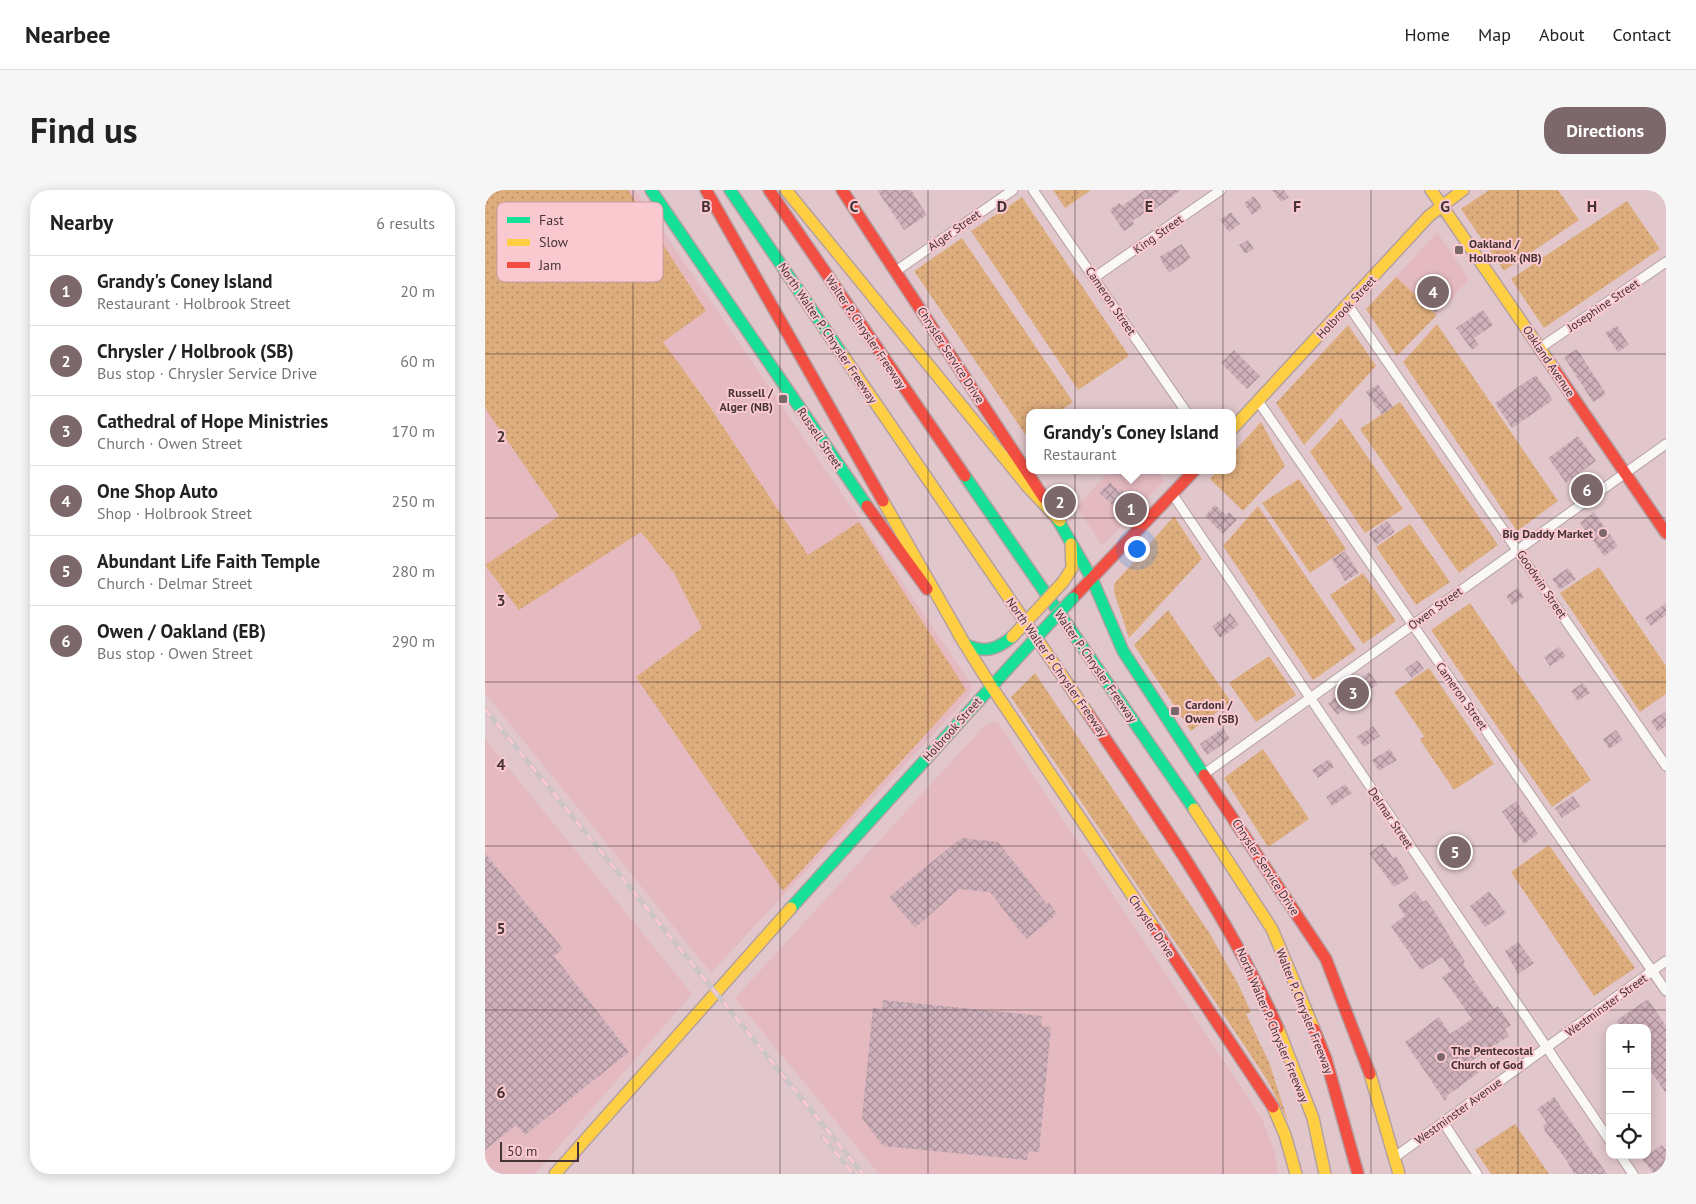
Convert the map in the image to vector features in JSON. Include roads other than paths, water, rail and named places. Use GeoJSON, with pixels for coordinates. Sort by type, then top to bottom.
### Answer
{"type":"FeatureCollection","features":[{"type":"Feature","properties":{"kind":"main road","name":"Russell Street"},"geometry":{"type":"LineString","coordinates":[[651,190],[659,202]]}},
{"type":"Feature","properties":{"kind":"main road"},"geometry":{"type":"LineString","coordinates":[[706,190],[964,642],[981,651],[994,650],[1012,637],[1063,582],[1072,568],[1071,541]]}},
{"type":"Feature","properties":{"kind":"main road","name":"North Walter P. Chrysler Freeway"},"geometry":{"type":"LineString","coordinates":[[730,190],[1188,860],[1240,947],[1269,1010],[1313,1119],[1325,1174]]}},
{"type":"Feature","properties":{"kind":"main road","name":"Walter P. Chrysler Freeway"},"geometry":{"type":"LineString","coordinates":[[769,190],[1224,853],[1272,929],[1326,1059],[1349,1132],[1358,1174]]}},
{"type":"Feature","properties":{"kind":"main road"},"geometry":{"type":"LineString","coordinates":[[786,190],[1028,487],[1061,524]]}},
{"type":"Feature","properties":{"kind":"main road","name":"Chrysler Service Drive"},"geometry":{"type":"LineString","coordinates":[[841,190],[1026,470]]}},
{"type":"Feature","properties":{"kind":"main road","name":"Oakland Avenue"},"geometry":{"type":"LineString","coordinates":[[1431,190],[1666,533]]}},
{"type":"Feature","properties":{"kind":"main road","name":"Holbrook Street"},"geometry":{"type":"LineString","coordinates":[[1236,425],[1429,216],[1463,190]]}},
{"type":"Feature","properties":{"kind":"main road","name":"Russell Street"},"geometry":{"type":"LineString","coordinates":[[663,208],[890,541],[931,593],[991,686]]}},
{"type":"Feature","properties":{"kind":"main road","name":"Chrysler Service Drive"},"geometry":{"type":"LineString","coordinates":[[1028,474],[1061,524],[1092,579],[1123,651],[1326,959],[1376,1088],[1399,1174]]}},
{"type":"Feature","properties":{"kind":"main road","name":"Holbrook Street"},"geometry":{"type":"LineString","coordinates":[[555,1174],[714,993],[1021,653],[1191,474]]}},
{"type":"Feature","properties":{"kind":"main road","name":"Chrysler Drive"},"geometry":{"type":"LineString","coordinates":[[991,686],[1269,1098],[1285,1135],[1296,1174]]}},
{"type":"Feature","properties":{"kind":"street","name":"Alger Street"},"geometry":{"type":"LineString","coordinates":[[896,271],[1013,190]]}},
{"type":"Feature","properties":{"kind":"street","name":"Cameron Street"},"geometry":{"type":"LineString","coordinates":[[1033,190],[1184,409]]}},
{"type":"Feature","properties":{"kind":"street","name":"King Street"},"geometry":{"type":"LineString","coordinates":[[1095,278],[1221,190]]}},
{"type":"Feature","properties":{"kind":"street","name":"Josephine Street"},"geometry":{"type":"LineString","coordinates":[[1540,348],[1666,262]]}},
{"type":"Feature","properties":{"kind":"street","name":"Goodwin Street"},"geometry":{"type":"LineString","coordinates":[[1348,305],[1666,766]]}},
{"type":"Feature","properties":{"kind":"street","name":"Cameron Street"},"geometry":{"type":"LineString","coordinates":[[1258,401],[1666,991]]}},
{"type":"Feature","properties":{"kind":"street","name":"Owen Street"},"geometry":{"type":"LineString","coordinates":[[1204,774],[1624,472],[1666,444]]}},
{"type":"Feature","properties":{"kind":"street","name":"Delmar Street"},"geometry":{"type":"LineString","coordinates":[[1173,495],[1606,1135]]}},
{"type":"Feature","properties":{"kind":"street","name":"Westminster Street"},"geometry":{"type":"LineString","coordinates":[[1546,1049],[1666,961]]}},
{"type":"Feature","properties":{"kind":"street","name":"Westminster Avenue"},"geometry":{"type":"LineString","coordinates":[[1395,1157],[1546,1049]]}},
{"type":"Feature","properties":{"kind":"street"},"geometry":{"type":"LineString","coordinates":[[1443,1122],[1477,1174]]}},
{"type":"Feature","properties":{"kind":"street"},"geometry":{"type":"LineString","coordinates":[[1623,1159],[1633,1174]]}},
{"type":"Feature","properties":{"kind":"railway"},"geometry":{"type":"LineString","coordinates":[[485,709],[863,1174]]}},
{"type":"Feature","properties":{"kind":"railway"},"geometry":{"type":"LineString","coordinates":[[823,1137],[853,1174]]}},
{"type":"Feature","properties":{"kind":"place","name":"Oakland / Holbrook (NB)"},"geometry":{"type":"Point","coordinates":[1459,250]}},
{"type":"Feature","properties":{"kind":"place","name":"One Shop Auto"},"geometry":{"type":"Point","coordinates":[1433,292]}},
{"type":"Feature","properties":{"kind":"place","name":"Russell / Alger (NB)"},"geometry":{"type":"Point","coordinates":[783,399]}},
{"type":"Feature","properties":{"kind":"place","name":"Owen / Oakland (EB)"},"geometry":{"type":"Point","coordinates":[1587,490]}},
{"type":"Feature","properties":{"kind":"place","name":"Chrysler / Holbrook (SB)"},"geometry":{"type":"Point","coordinates":[1060,502]}},
{"type":"Feature","properties":{"kind":"place","name":"Grandy's Coney Island"},"geometry":{"type":"Point","coordinates":[1131,509]}},
{"type":"Feature","properties":{"kind":"place","name":"Big Daddy Market"},"geometry":{"type":"Point","coordinates":[1603,533]}},
{"type":"Feature","properties":{"kind":"place","name":"Cathedral of Hope Ministries"},"geometry":{"type":"Point","coordinates":[1353,693]}},
{"type":"Feature","properties":{"kind":"place","name":"Cardoni / Owen (SB)"},"geometry":{"type":"Point","coordinates":[1175,711]}},
{"type":"Feature","properties":{"kind":"place","name":"Abundant Life Faith Temple"},"geometry":{"type":"Point","coordinates":[1455,852]}},
{"type":"Feature","properties":{"kind":"place","name":"The Pentecostal Church of God"},"geometry":{"type":"Point","coordinates":[1441,1057]}}]}
